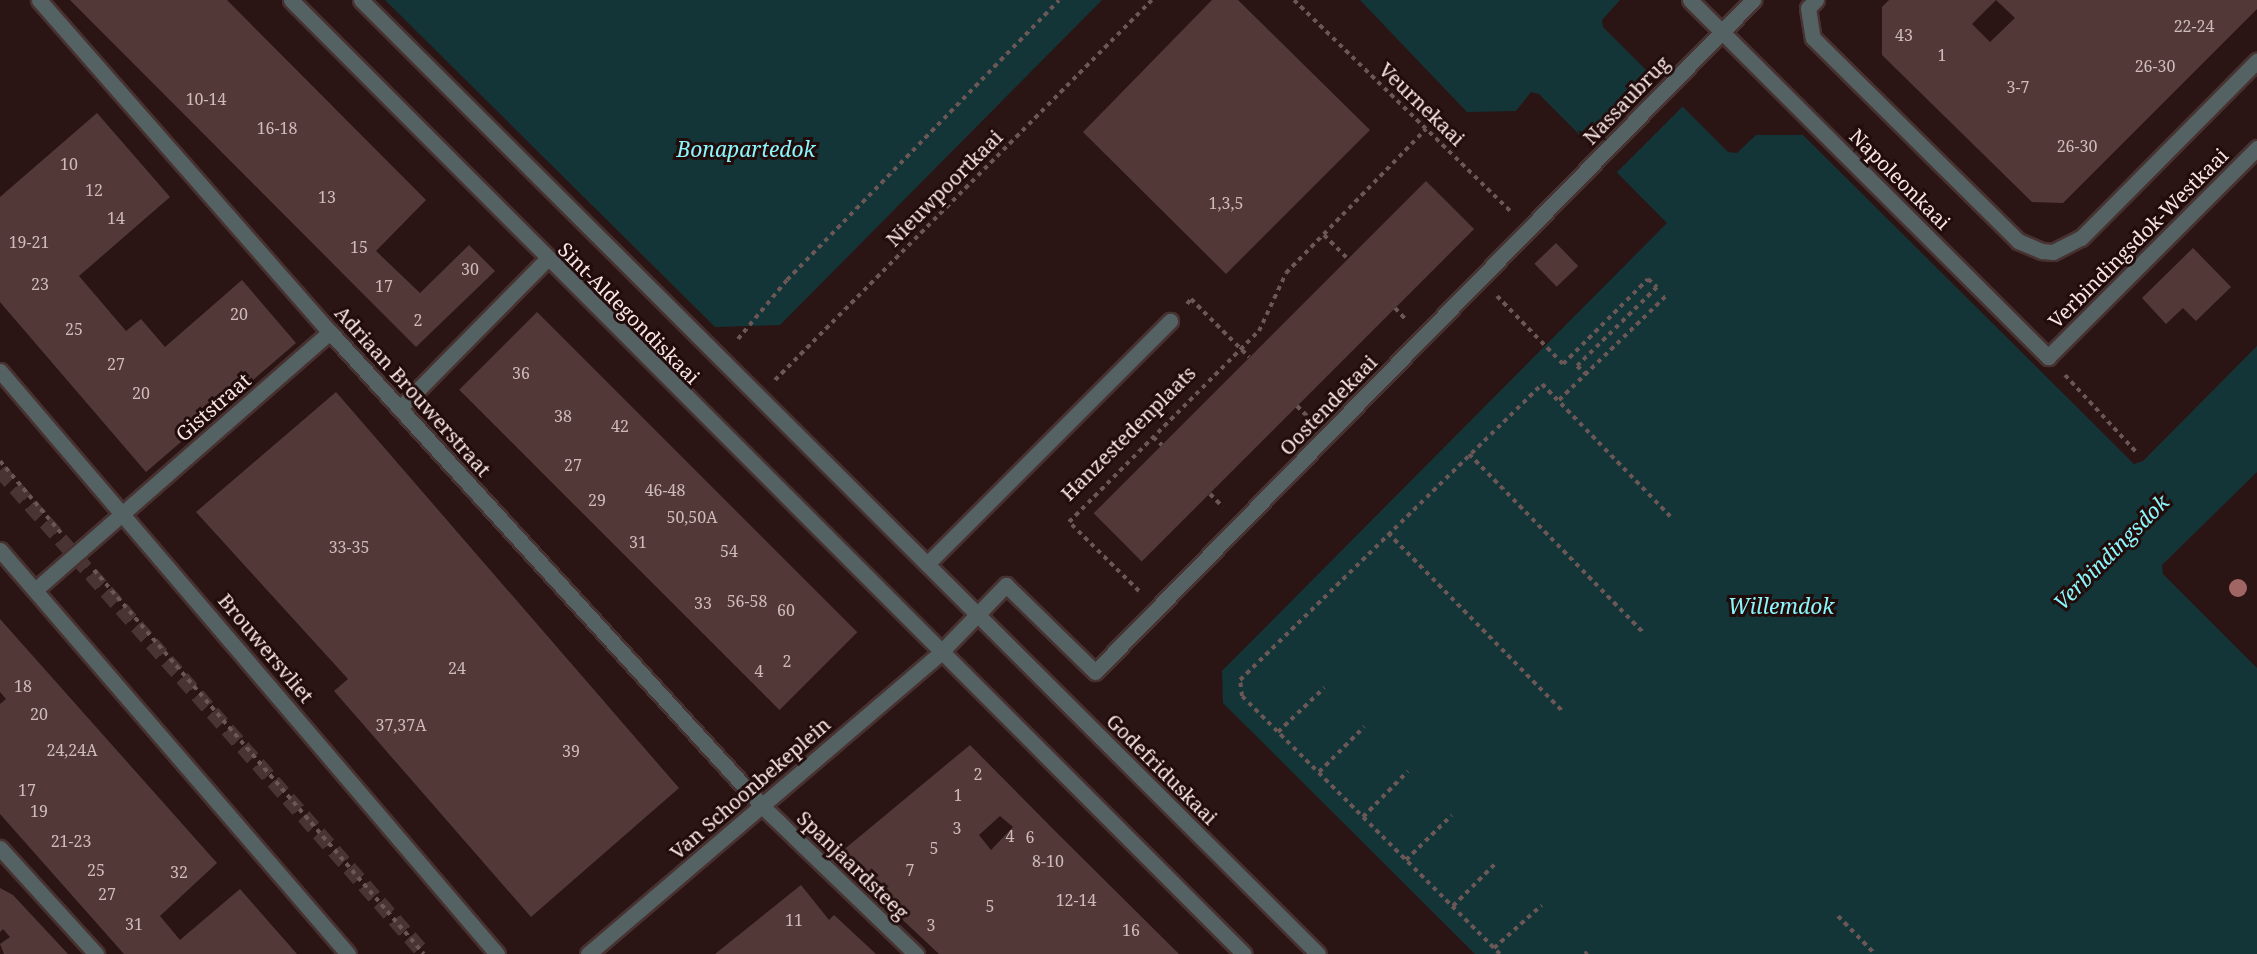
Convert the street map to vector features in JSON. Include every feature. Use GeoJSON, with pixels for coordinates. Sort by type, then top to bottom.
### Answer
{"type":"FeatureCollection","features":[{"type":"Feature","properties":{"kind":"street","name":"Adriaan Brouwerstraat"},"geometry":{"type":"LineString","coordinates":[[39,0],[330,332],[762,806]]}},
{"type":"Feature","properties":{"kind":"street","name":"Sint-Aldegondiskaai"},"geometry":{"type":"LineString","coordinates":[[291,0],[546,260],[940,653]]}},
{"type":"Feature","properties":{"kind":"street","name":"Sint-Aldegondiskaai"},"geometry":{"type":"LineString","coordinates":[[361,0],[978,615]]}},
{"type":"Feature","properties":{"kind":"street","name":"Napoleonkaai"},"geometry":{"type":"LineString","coordinates":[[1690,0],[2048,357]]}},
{"type":"Feature","properties":{"kind":"street","name":"Nassaubrug"},"geometry":{"type":"LineString","coordinates":[[1529,230],[1753,0]]}},
{"type":"Feature","properties":{"kind":"street","name":"Napoleonkaai"},"geometry":{"type":"LineString","coordinates":[[1816,0],[1808,8],[1813,38],[2018,241],[2053,252]]}},
{"type":"Feature","properties":{"kind":"street","name":"Verbindingsdok-Westkaai"},"geometry":{"type":"LineString","coordinates":[[2053,252],[2081,238],[2257,61]]}},
{"type":"Feature","properties":{"kind":"street","name":"Verbindingsdok-Westkaai"},"geometry":{"type":"LineString","coordinates":[[2048,357],[2257,148]]}},
{"type":"Feature","properties":{"kind":"street","name":"Oostendekaai"},"geometry":{"type":"LineString","coordinates":[[1158,609],[1529,230]]}},
{"type":"Feature","properties":{"kind":"street"},"geometry":{"type":"LineString","coordinates":[[400,408],[546,260]]}},
{"type":"Feature","properties":{"kind":"street"},"geometry":{"type":"LineString","coordinates":[[927,564],[1170,321]]}},
{"type":"Feature","properties":{"kind":"street","name":"Giststraat"},"geometry":{"type":"LineString","coordinates":[[36,590],[330,332]]}},
{"type":"Feature","properties":{"kind":"street","name":"Brouwersvliet"},"geometry":{"type":"LineString","coordinates":[[0,372],[123,513],[497,954]]}},
{"type":"Feature","properties":{"kind":"street"},"geometry":{"type":"LineString","coordinates":[[0,550],[348,954]]}},
{"type":"Feature","properties":{"kind":"street"},"geometry":{"type":"LineString","coordinates":[[1158,609],[1095,672],[1006,585],[940,653],[1244,954]]}},
{"type":"Feature","properties":{"kind":"street","name":"Godefriduskaai"},"geometry":{"type":"LineString","coordinates":[[978,615],[1318,954]]}},
{"type":"Feature","properties":{"kind":"street","name":"Van Schoonbekeplein"},"geometry":{"type":"LineString","coordinates":[[588,954],[940,653]]}},
{"type":"Feature","properties":{"kind":"street","name":"Spanjaardsteeg"},"geometry":{"type":"LineString","coordinates":[[762,806],[916,954]]}},
{"type":"Feature","properties":{"kind":"street"},"geometry":{"type":"LineString","coordinates":[[0,848],[96,954]]}},
{"type":"Feature","properties":{"kind":"path"},"geometry":{"type":"LineString","coordinates":[[749,328],[787,280],[1059,0]]}},
{"type":"Feature","properties":{"kind":"path","name":"Nieuwpoortkaai"},"geometry":{"type":"LineString","coordinates":[[758,397],[1152,0]]}},
{"type":"Feature","properties":{"kind":"path","name":"Veurnekaai"},"geometry":{"type":"LineString","coordinates":[[1294,0],[1529,230]]}},
{"type":"Feature","properties":{"kind":"path","name":"Hanzestedenplaats"},"geometry":{"type":"LineString","coordinates":[[1158,609],[1069,522],[1259,331],[1286,273],[1426,129]]}},
{"type":"Feature","properties":{"kind":"path"},"geometry":{"type":"LineString","coordinates":[[1324,235],[1348,259]]}},
{"type":"Feature","properties":{"kind":"path"},"geometry":{"type":"LineString","coordinates":[[1480,279],[1563,363],[1648,279],[1657,287],[1577,366],[1586,374]]}},
{"type":"Feature","properties":{"kind":"path"},"geometry":{"type":"LineString","coordinates":[[1558,400],[1666,296]]}},
{"type":"Feature","properties":{"kind":"path"},"geometry":{"type":"LineString","coordinates":[[1184,307],[1191,300],[1250,357]]}},
{"type":"Feature","properties":{"kind":"path"},"geometry":{"type":"LineString","coordinates":[[2048,357],[2136,452]]}},
{"type":"Feature","properties":{"kind":"path"},"geometry":{"type":"LineString","coordinates":[[1500,954],[1242,696],[1240,680],[1542,384],[1673,519]]}},
{"type":"Feature","properties":{"kind":"path"},"geometry":{"type":"LineString","coordinates":[[1153,437],[1162,445]]}},
{"type":"Feature","properties":{"kind":"path"},"geometry":{"type":"LineString","coordinates":[[1469,454],[1642,631]]}},
{"type":"Feature","properties":{"kind":"path"},"geometry":{"type":"LineString","coordinates":[[0,461],[424,954]]}},
{"type":"Feature","properties":{"kind":"path"},"geometry":{"type":"LineString","coordinates":[[1388,533],[1563,712]]}},
{"type":"Feature","properties":{"kind":"path"},"geometry":{"type":"LineString","coordinates":[[1278,732],[1324,688]]}},
{"type":"Feature","properties":{"kind":"path"},"geometry":{"type":"LineString","coordinates":[[1319,772],[1364,727]]}},
{"type":"Feature","properties":{"kind":"path"},"geometry":{"type":"LineString","coordinates":[[1363,817],[1408,771]]}},
{"type":"Feature","properties":{"kind":"path"},"geometry":{"type":"LineString","coordinates":[[1406,860],[1452,815]]}},
{"type":"Feature","properties":{"kind":"path"},"geometry":{"type":"LineString","coordinates":[[1453,906],[1497,862]]}},
{"type":"Feature","properties":{"kind":"path"},"geometry":{"type":"LineString","coordinates":[[1494,948],[1542,905]]}},
{"type":"Feature","properties":{"kind":"path"},"geometry":{"type":"LineString","coordinates":[[1838,916],[1875,954]]}},
{"type":"Feature","properties":{"kind":"water","name":"Bonapartedok"},"geometry":{"type":"Polygon","coordinates":[[[385,0],[1102,0],[780,325],[715,327],[385,0]]]}},
{"type":"Feature","properties":{"kind":"water","name":"Willemdok"},"geometry":{"type":"Polygon","coordinates":[[[1360,0],[1620,0],[1602,20],[1603,27],[1728,152],[1737,153],[1756,135],[1803,135],[2134,464],[2143,461],[2257,346],[2257,472],[2162,565],[2163,574],[2257,668],[2257,954],[1475,954],[1223,703],[1222,671],[1667,223],[1539,94],[1531,92],[1516,111],[1467,112],[1360,0]]]}},
{"type":"Feature","properties":{"kind":"pier"},"geometry":{"type":"Polygon","coordinates":[[[1654,73],[1685,104],[1615,174],[1584,143],[1654,73]]]}},
{"type":"Feature","properties":{"kind":"building"},"geometry":{"type":"Polygon","coordinates":[[[70,0],[227,0],[426,200],[376,251],[420,293],[469,245],[495,271],[416,347],[70,0]]]}},
{"type":"Feature","properties":{"kind":"building"},"geometry":{"type":"Polygon","coordinates":[[[1212,0],[1238,0],[1370,130],[1226,274],[1083,132],[1212,0]]]}},
{"type":"Feature","properties":{"kind":"building"},"geometry":{"type":"Polygon","coordinates":[[[1889,0],[1996,0],[2257,0],[2257,9],[2063,203],[2032,202],[1882,55],[1882,7],[1889,0]],[[1996,0],[1972,24],[1990,42],[2015,18],[1996,0]]]}},
{"type":"Feature","properties":{"kind":"building"},"geometry":{"type":"Polygon","coordinates":[[[97,113],[170,197],[79,276],[126,331],[141,319],[165,347],[242,280],[296,343],[146,472],[0,302],[0,197],[97,113]]]}},
{"type":"Feature","properties":{"kind":"building"},"geometry":{"type":"Polygon","coordinates":[[[1426,181],[1474,229],[1142,561],[1094,513],[1426,181]]]}},
{"type":"Feature","properties":{"kind":"building"},"geometry":{"type":"Polygon","coordinates":[[[1556,243],[1578,266],[1557,287],[1534,264],[1556,243]]]}},
{"type":"Feature","properties":{"kind":"building"},"geometry":{"type":"Polygon","coordinates":[[[2193,248],[2231,287],[2196,321],[2183,308],[2166,324],[2142,298],[2193,248]]]}},
{"type":"Feature","properties":{"kind":"building"},"geometry":{"type":"Polygon","coordinates":[[[537,312],[857,632],[780,710],[459,390],[537,312]]]}},
{"type":"Feature","properties":{"kind":"building"},"geometry":{"type":"Polygon","coordinates":[[[336,392],[679,788],[531,917],[334,691],[348,679],[196,512],[336,392]]]}},
{"type":"Feature","properties":{"kind":"building"},"geometry":{"type":"Polygon","coordinates":[[[0,619],[217,863],[160,916],[180,940],[240,889],[297,954],[124,954],[0,814],[0,704],[6,699],[0,692],[0,619]]]}},
{"type":"Feature","properties":{"kind":"building"},"geometry":{"type":"Polygon","coordinates":[[[970,745],[1179,954],[939,954],[841,862],[841,852],[970,745]],[[1000,816],[979,835],[991,850],[1013,827],[1000,816]]]}},
{"type":"Feature","properties":{"kind":"building"},"geometry":{"type":"Polygon","coordinates":[[[801,885],[829,920],[834,915],[876,954],[715,954],[801,885]]]}},
{"type":"Feature","properties":{"kind":"building"},"geometry":{"type":"Polygon","coordinates":[[[0,888],[13,895],[68,954],[4,954],[0,944],[10,937],[3,929],[0,932],[0,888]]]}},
{"type":"Feature","properties":{"kind":"tunnel"},"geometry":{"type":"LineString","coordinates":[[0,470],[425,954]]}},
{"type":"Feature","properties":{"kind":"water label","name":"Verbindingsdok"},"geometry":{"type":"Point","coordinates":[2111,552]}}]}
